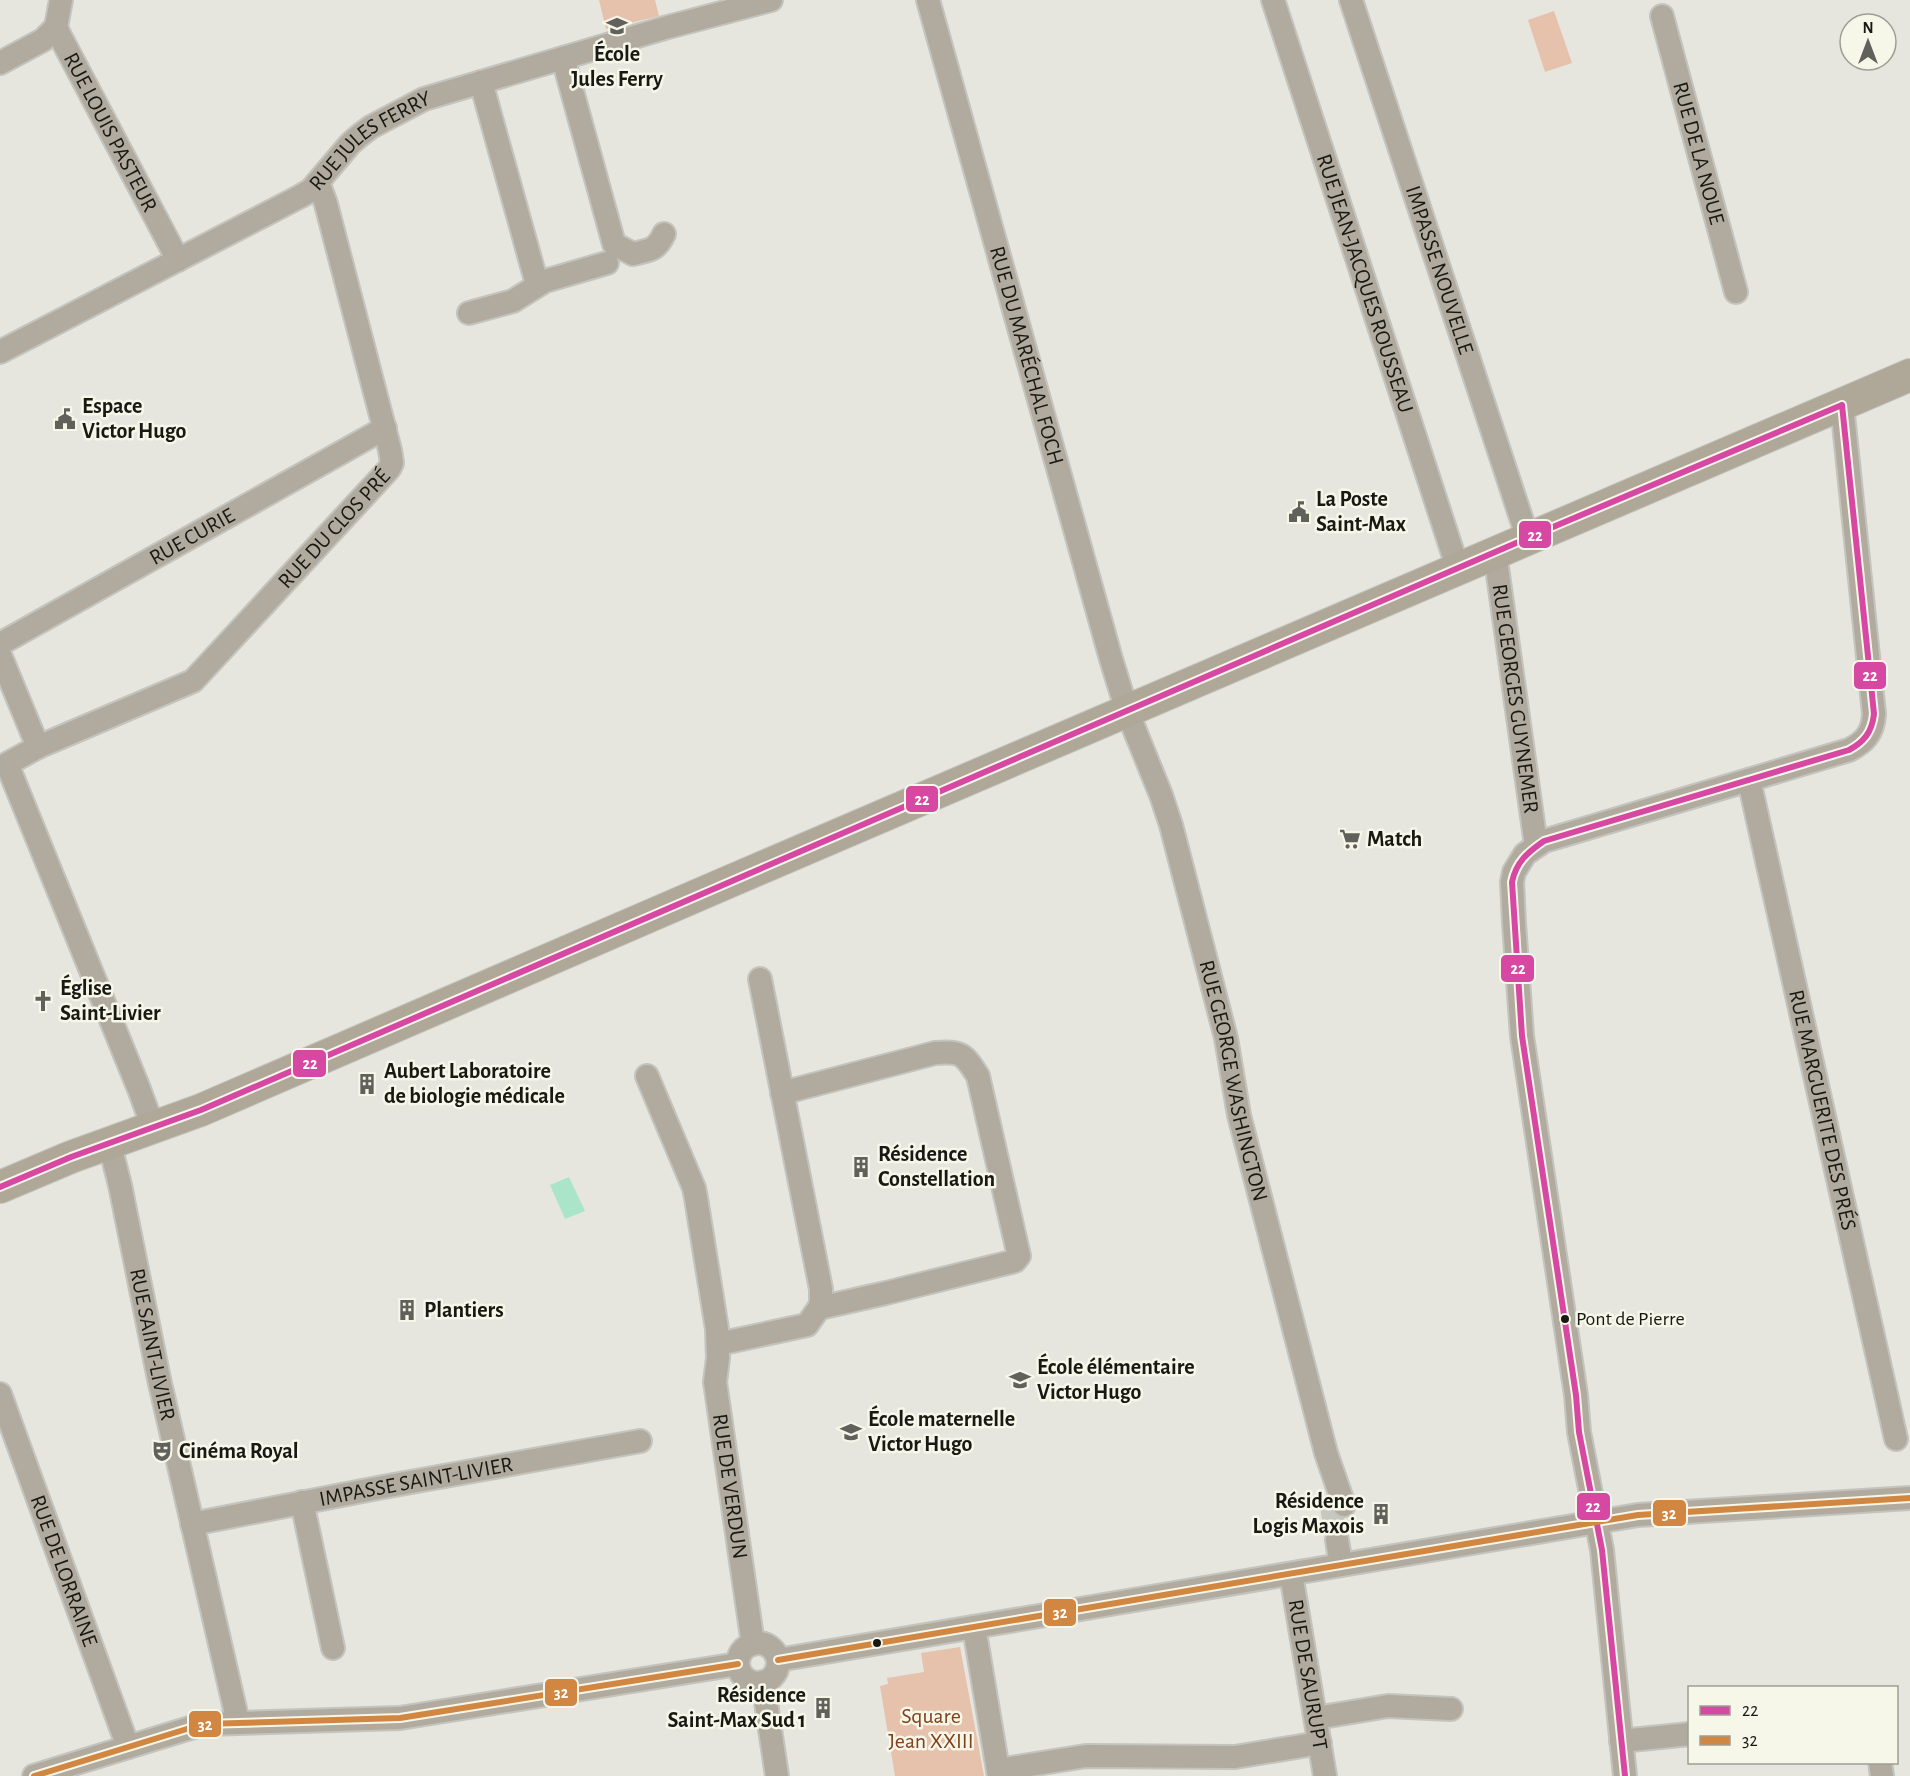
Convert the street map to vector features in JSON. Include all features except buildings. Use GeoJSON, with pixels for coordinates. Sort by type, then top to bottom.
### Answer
{"type":"FeatureCollection","features":[{"type":"Feature","properties":{"kind":"street","name":"RUE LOUIS PASTEUR"},"geometry":{"type":"LineString","coordinates":[[61,0],[56,27],[178,260]]}},
{"type":"Feature","properties":{"kind":"street","name":"RUE JULES FERRY"},"geometry":{"type":"LineString","coordinates":[[0,352],[301,196],[311,190],[350,144],[371,127],[424,99],[668,27],[771,0]]}},
{"type":"Feature","properties":{"kind":"street","name":"RUE DU MARÉCHAL FOCH"},"geometry":{"type":"LineString","coordinates":[[928,0],[1127,711]]}},
{"type":"Feature","properties":{"kind":"street","name":"RUE JEAN-JACQUES ROUSSEAU"},"geometry":{"type":"LineString","coordinates":[[1273,0],[1458,569]]}},
{"type":"Feature","properties":{"kind":"street","name":"IMPASSE NOUVELLE"},"geometry":{"type":"LineString","coordinates":[[1351,0],[1528,539]]}},
{"type":"Feature","properties":{"kind":"street","name":"RUE DE LA NOUE"},"geometry":{"type":"LineString","coordinates":[[1662,16],[1736,292]]}},
{"type":"Feature","properties":{"kind":"street"},"geometry":{"type":"LineString","coordinates":[[0,63],[43,40],[56,27]]}},
{"type":"Feature","properties":{"kind":"street"},"geometry":{"type":"LineString","coordinates":[[563,58],[614,244],[633,254],[650,250],[659,244],[664,234]]}},
{"type":"Feature","properties":{"kind":"street"},"geometry":{"type":"LineString","coordinates":[[481,82],[537,284]]}},
{"type":"Feature","properties":{"kind":"street","name":"RUE DU CLOS PRÉ"},"geometry":{"type":"LineString","coordinates":[[153,1128],[140,1089],[7,764],[38,747],[193,681],[390,469],[392,463],[385,428],[326,204],[318,182]]}},
{"type":"Feature","properties":{"kind":"street"},"geometry":{"type":"LineString","coordinates":[[469,313],[513,301],[544,281],[607,263]]}},
{"type":"Feature","properties":{"kind":"street"},"geometry":{"type":"LineString","coordinates":[[0,1187],[109,1142],[201,1110],[1910,375]]}},
{"type":"Feature","properties":{"kind":"street"},"geometry":{"type":"LineString","coordinates":[[1625,1776],[1602,1550],[1580,1432],[1522,1036],[1512,882],[1516,866],[1536,845],[1849,750],[1869,735],[1873,726],[1874,714],[1842,405]]}},
{"type":"Feature","properties":{"kind":"street","name":"RUE CURIE"},"geometry":{"type":"LineString","coordinates":[[0,644],[385,428]]}},
{"type":"Feature","properties":{"kind":"street","name":"RUE GEORGES GUYNEMER"},"geometry":{"type":"LineString","coordinates":[[1495,553],[1536,845]]}},
{"type":"Feature","properties":{"kind":"street"},"geometry":{"type":"LineString","coordinates":[[0,655],[38,747]]}},
{"type":"Feature","properties":{"kind":"street","name":"RUE GEORGE WASHINGTON"},"geometry":{"type":"LineString","coordinates":[[1127,711],[1161,795],[1191,898],[1226,1038],[1239,1115],[1338,1506]]}},
{"type":"Feature","properties":{"kind":"street","name":"RUE MARGUERITE DES PRÉS"},"geometry":{"type":"LineString","coordinates":[[1749,780],[1896,1438]]}},
{"type":"Feature","properties":{"kind":"street"},"geometry":{"type":"LineString","coordinates":[[717,1336],[807,1326],[821,1302],[760,979]]}},
{"type":"Feature","properties":{"kind":"street"},"geometry":{"type":"LineString","coordinates":[[782,1093],[935,1053],[952,1052],[966,1058],[978,1076],[1019,1256],[1014,1261],[819,1308]]}},
{"type":"Feature","properties":{"kind":"street","name":"RUE DE VERDUN"},"geometry":{"type":"LineString","coordinates":[[647,1076],[694,1188],[702,1227],[717,1336],[718,1358],[715,1382],[753,1644]]}},
{"type":"Feature","properties":{"kind":"street","name":"RUE SAINT-LIVIER"},"geometry":{"type":"LineString","coordinates":[[109,1142],[120,1185],[159,1379],[238,1722]]}},
{"type":"Feature","properties":{"kind":"street","name":"RUE DE LORRAINE"},"geometry":{"type":"LineString","coordinates":[[0,1394],[128,1746]]}},
{"type":"Feature","properties":{"kind":"street","name":"IMPASSE SAINT-LIVIER"},"geometry":{"type":"LineString","coordinates":[[192,1524],[639,1441]]}},
{"type":"Feature","properties":{"kind":"street"},"geometry":{"type":"LineString","coordinates":[[778,1659],[1597,1521],[1643,1515],[1910,1498]]}},
{"type":"Feature","properties":{"kind":"street"},"geometry":{"type":"LineString","coordinates":[[302,1502],[333,1648]]}},
{"type":"Feature","properties":{"kind":"street"},"geometry":{"type":"LineString","coordinates":[[1343,1539],[1348,1564]]}},
{"type":"Feature","properties":{"kind":"street","name":"RUE DE SAURUPT"},"geometry":{"type":"LineString","coordinates":[[1291,1574],[1325,1776]]}},
{"type":"Feature","properties":{"kind":"street"},"geometry":{"type":"LineString","coordinates":[[974,1627],[999,1773],[1086,1756],[1235,1757],[1320,1743]]}},
{"type":"Feature","properties":{"kind":"street"},"geometry":{"type":"LineString","coordinates":[[753,1644],[766,1644],[772,1648],[778,1659],[778,1666],[773,1676],[757,1683],[746,1678],[738,1664],[742,1651],[753,1644]]}},
{"type":"Feature","properties":{"kind":"street"},"geometry":{"type":"LineString","coordinates":[[34,1776],[203,1724],[418,1716],[738,1664]]}},
{"type":"Feature","properties":{"kind":"street"},"geometry":{"type":"LineString","coordinates":[[763,1682],[777,1776]]}},
{"type":"Feature","properties":{"kind":"street"},"geometry":{"type":"LineString","coordinates":[[1316,1718],[1388,1706],[1451,1709]]}},
{"type":"Feature","properties":{"kind":"street"},"geometry":{"type":"LineString","coordinates":[[1621,1741],[1688,1734]]}},
{"type":"Feature","properties":{"kind":"green space"},"geometry":{"type":"Polygon","coordinates":[[[599,0],[655,0],[659,16],[606,29],[599,0]]]}},
{"type":"Feature","properties":{"kind":"green space"},"geometry":{"type":"Polygon","coordinates":[[[1554,11],[1572,63],[1545,72],[1528,20],[1554,11]]]}},
{"type":"Feature","properties":{"kind":"green space","name":"Square Jean XXIII"},"geometry":{"type":"Polygon","coordinates":[[[960,1647],[984,1776],[895,1776],[880,1686],[888,1684],[887,1678],[924,1672],[921,1653],[960,1647]]]}},
{"type":"Feature","properties":{"kind":"shaded area"},"geometry":{"type":"Polygon","coordinates":[[[569,1177],[585,1211],[565,1219],[550,1185],[569,1177]]]}},
{"type":"Feature","properties":{"kind":"tunnel"},"geometry":{"type":"LineString","coordinates":[[1331,1507],[1337,1540]]}},
{"type":"Feature","properties":{"kind":"transit line","name":"22"},"geometry":{"type":"LineString","coordinates":[[0,1187],[71,1157],[201,1110],[1560,524],[1842,405]]}},
{"type":"Feature","properties":{"kind":"transit line","name":"22"},"geometry":{"type":"LineString","coordinates":[[1625,1776],[1602,1550],[1579,1432],[1576,1395],[1522,1036],[1512,882],[1516,869],[1524,858],[1544,841],[1849,750],[1866,736],[1874,714],[1842,405]]}},
{"type":"Feature","properties":{"kind":"transit line","name":"32"},"geometry":{"type":"LineString","coordinates":[[778,1660],[1638,1515],[1910,1498]]}},
{"type":"Feature","properties":{"kind":"transit line","name":"32"},"geometry":{"type":"LineString","coordinates":[[34,1776],[203,1724],[400,1718],[738,1664]]}},
{"type":"Feature","properties":{"kind":"place","name":"École Jules Ferry"},"geometry":{"type":"Point","coordinates":[617,26]}},
{"type":"Feature","properties":{"kind":"place","name":"Espace Victor Hugo"},"geometry":{"type":"Point","coordinates":[65,419]}},
{"type":"Feature","properties":{"kind":"place","name":"La Poste Saint-Max"},"geometry":{"type":"Point","coordinates":[1299,512]}},
{"type":"Feature","properties":{"kind":"place","name":"Match"},"geometry":{"type":"Point","coordinates":[1350,839]}},
{"type":"Feature","properties":{"kind":"place","name":"Église Saint-Livier"},"geometry":{"type":"Point","coordinates":[43,1001]}},
{"type":"Feature","properties":{"kind":"place","name":"Aubert Laboratoire de biologie médicale"},"geometry":{"type":"Point","coordinates":[367,1084]}},
{"type":"Feature","properties":{"kind":"place","name":"Résidence Constellation"},"geometry":{"type":"Point","coordinates":[861,1167]}},
{"type":"Feature","properties":{"kind":"place","name":"Plantiers"},"geometry":{"type":"Point","coordinates":[407,1310]}},
{"type":"Feature","properties":{"kind":"place","name":"Pont de Pierre"},"geometry":{"type":"Point","coordinates":[1565,1319]}},
{"type":"Feature","properties":{"kind":"place","name":"École élémentaire Victor Hugo"},"geometry":{"type":"Point","coordinates":[1020,1380]}},
{"type":"Feature","properties":{"kind":"place","name":"École maternelle Victor Hugo"},"geometry":{"type":"Point","coordinates":[851,1432]}},
{"type":"Feature","properties":{"kind":"place","name":"Cinéma Royal"},"geometry":{"type":"Point","coordinates":[162,1451]}},
{"type":"Feature","properties":{"kind":"place","name":"Résidence Logis Maxois"},"geometry":{"type":"Point","coordinates":[1381,1514]}},
{"type":"Feature","properties":{"kind":"place","name":"Résidence Saint-Max Sud 1"},"geometry":{"type":"Point","coordinates":[823,1708]}}]}
